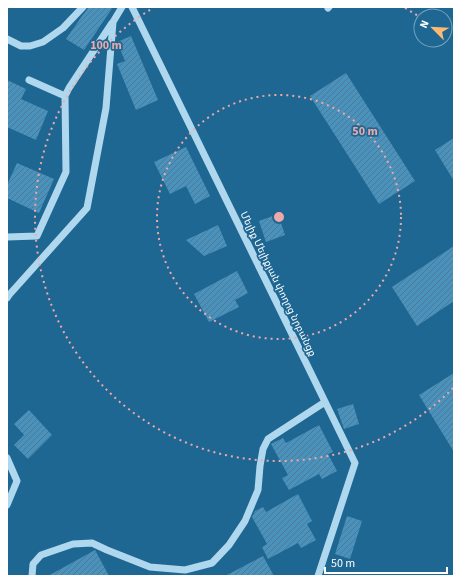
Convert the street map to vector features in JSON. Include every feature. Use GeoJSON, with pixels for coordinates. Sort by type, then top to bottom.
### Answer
{"type":"FeatureCollection","features":[{"type":"Feature","properties":{"kind":"street"},"geometry":{"type":"LineString","coordinates":[[7,39],[21,46],[30,46],[43,42],[63,28],[83,7]]}},
{"type":"Feature","properties":{"kind":"street"},"geometry":{"type":"LineString","coordinates":[[7,237],[38,236],[66,172],[65,96],[122,7]]}},
{"type":"Feature","properties":{"kind":"street","name":"Մելիք Մելիքյան փողոց նրբանցք"},"geometry":{"type":"LineString","coordinates":[[132,7],[355,463],[318,576]]}},
{"type":"Feature","properties":{"kind":"street"},"geometry":{"type":"LineString","coordinates":[[7,298],[8,295],[87,208],[106,108],[113,22]]}},
{"type":"Feature","properties":{"kind":"street"},"geometry":{"type":"LineString","coordinates":[[28,80],[65,96]]}},
{"type":"Feature","properties":{"kind":"street"},"geometry":{"type":"LineString","coordinates":[[32,576],[33,564],[41,555],[73,544],[92,543],[150,568],[185,570],[212,563],[229,545],[245,521],[258,490],[263,449],[268,439],[325,402]]}},
{"type":"Feature","properties":{"kind":"street"},"geometry":{"type":"LineString","coordinates":[[7,458],[16,481],[7,505]]}},
{"type":"Feature","properties":{"kind":"building"},"geometry":{"type":"Polygon","coordinates":[[[88,7],[113,7],[84,50],[66,39],[88,7]]]}},
{"type":"Feature","properties":{"kind":"building"},"geometry":{"type":"Polygon","coordinates":[[[131,36],[158,100],[136,110],[117,64],[125,61],[117,42],[131,36]]]}},
{"type":"Feature","properties":{"kind":"building"},"geometry":{"type":"Polygon","coordinates":[[[346,73],[415,181],[379,204],[310,96],[346,73]]]}},
{"type":"Feature","properties":{"kind":"building"},"geometry":{"type":"Polygon","coordinates":[[[7,80],[26,89],[21,99],[48,111],[36,140],[7,127],[7,80]]]}},
{"type":"Feature","properties":{"kind":"building"},"geometry":{"type":"Polygon","coordinates":[[[454,138],[454,181],[435,150],[454,138]]]}},
{"type":"Feature","properties":{"kind":"building"},"geometry":{"type":"Polygon","coordinates":[[[186,147],[210,196],[195,204],[186,186],[170,194],[154,162],[186,147]]]}},
{"type":"Feature","properties":{"kind":"building"},"geometry":{"type":"Polygon","coordinates":[[[17,163],[54,179],[39,213],[7,198],[7,185],[17,163]]]}},
{"type":"Feature","properties":{"kind":"building"},"geometry":{"type":"Polygon","coordinates":[[[278,214],[285,235],[266,242],[259,221],[278,214]]]}},
{"type":"Feature","properties":{"kind":"building"},"geometry":{"type":"Polygon","coordinates":[[[218,225],[227,246],[204,256],[186,240],[218,225]]]}},
{"type":"Feature","properties":{"kind":"building"},"geometry":{"type":"Polygon","coordinates":[[[454,246],[454,301],[417,326],[392,287],[454,246]]]}},
{"type":"Feature","properties":{"kind":"building"},"geometry":{"type":"Polygon","coordinates":[[[237,271],[248,293],[235,300],[239,307],[209,322],[194,294],[237,271]]]}},
{"type":"Feature","properties":{"kind":"building"},"geometry":{"type":"Polygon","coordinates":[[[454,373],[454,452],[419,395],[454,373]]]}},
{"type":"Feature","properties":{"kind":"building"},"geometry":{"type":"Polygon","coordinates":[[[353,404],[359,424],[344,429],[337,409],[353,404]]]}},
{"type":"Feature","properties":{"kind":"building"},"geometry":{"type":"Polygon","coordinates":[[[29,410],[52,435],[28,459],[14,445],[24,435],[14,424],[29,410]]]}},
{"type":"Feature","properties":{"kind":"building"},"geometry":{"type":"Polygon","coordinates":[[[319,425],[333,452],[328,454],[337,471],[322,479],[319,474],[289,490],[282,478],[288,475],[271,444],[283,438],[286,443],[319,425]]]}},
{"type":"Feature","properties":{"kind":"building"},"geometry":{"type":"Polygon","coordinates":[[[298,494],[312,521],[307,524],[316,540],[301,548],[298,543],[268,559],[262,547],[267,544],[252,517],[255,511],[263,507],[266,512],[298,494]]]}},
{"type":"Feature","properties":{"kind":"building"},"geometry":{"type":"Polygon","coordinates":[[[347,516],[362,521],[350,559],[335,554],[347,516]]]}},
{"type":"Feature","properties":{"kind":"building"},"geometry":{"type":"Polygon","coordinates":[[[95,550],[109,576],[48,576],[95,550]]]}},
{"type":"Feature","properties":{"kind":"building"},"geometry":{"type":"Polygon","coordinates":[[[263,556],[274,576],[225,576],[263,556]]]}}]}
